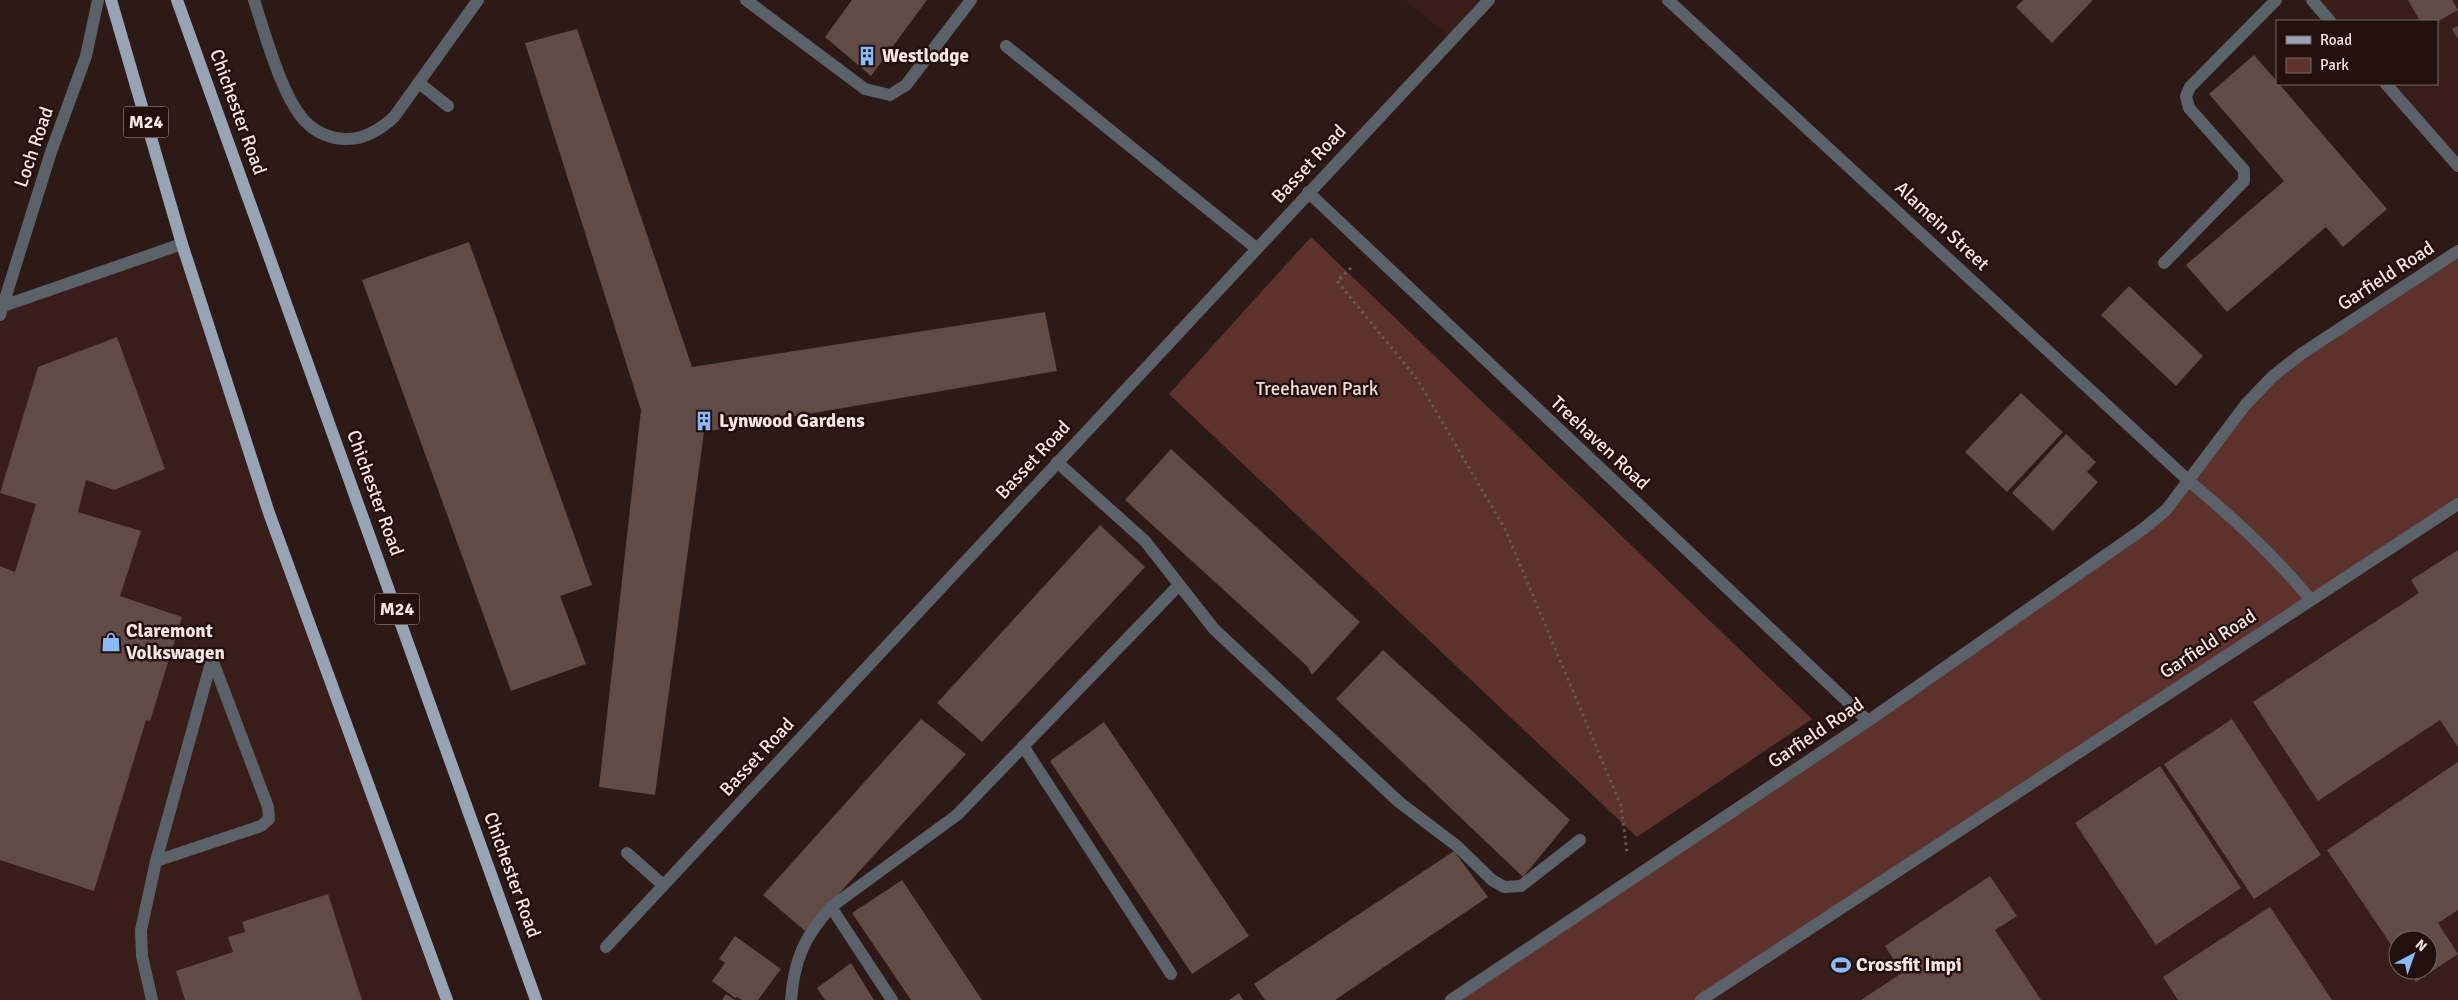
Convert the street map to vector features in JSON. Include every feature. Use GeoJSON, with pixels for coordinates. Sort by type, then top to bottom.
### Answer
{"type":"FeatureCollection","features":[{"type":"Feature","properties":{"kind":"main road","name":"M24"},"geometry":{"type":"LineString","coordinates":[[111,0],[182,244],[269,513],[447,1000]]}},
{"type":"Feature","properties":{"kind":"main road","name":"Chichester Road"},"geometry":{"type":"LineString","coordinates":[[177,0],[536,1000]]}},
{"type":"Feature","properties":{"kind":"street","name":"Loch Road"},"geometry":{"type":"LineString","coordinates":[[1,309],[51,152],[86,56],[98,0]]}},
{"type":"Feature","properties":{"kind":"street"},"geometry":{"type":"LineString","coordinates":[[254,0],[284,87],[296,108],[307,124],[319,133],[333,138],[348,139],[369,135],[383,127],[394,117],[478,0]]}},
{"type":"Feature","properties":{"kind":"street"},"geometry":{"type":"LineString","coordinates":[[746,0],[865,89],[890,95],[906,85],[971,0]]}},
{"type":"Feature","properties":{"kind":"street","name":"Basset Road"},"geometry":{"type":"LineString","coordinates":[[606,947],[1489,0]]}},
{"type":"Feature","properties":{"kind":"street","name":"Alamein Street"},"geometry":{"type":"LineString","coordinates":[[1668,0],[2190,480]]}},
{"type":"Feature","properties":{"kind":"street"},"geometry":{"type":"LineString","coordinates":[[2164,263],[2244,181],[2244,170],[2189,108],[2186,96],[2190,87],[2276,0]]}},
{"type":"Feature","properties":{"kind":"street"},"geometry":{"type":"LineString","coordinates":[[2312,0],[2329,20]]}},
{"type":"Feature","properties":{"kind":"street"},"geometry":{"type":"LineString","coordinates":[[1006,46],[1256,248]]}},
{"type":"Feature","properties":{"kind":"street"},"geometry":{"type":"LineString","coordinates":[[419,83],[448,106]]}},
{"type":"Feature","properties":{"kind":"street"},"geometry":{"type":"LineString","coordinates":[[2387,85],[2458,166]]}},
{"type":"Feature","properties":{"kind":"street","name":"Treehaven Road"},"geometry":{"type":"LineString","coordinates":[[1308,192],[1868,721]]}},
{"type":"Feature","properties":{"kind":"street","name":"Loch Road"},"geometry":{"type":"LineString","coordinates":[[1,309],[182,244]]}},
{"type":"Feature","properties":{"kind":"street","name":"Garfield Road"},"geometry":{"type":"LineString","coordinates":[[1451,1000],[1868,721],[2143,529],[2166,510],[2246,404],[2273,376],[2301,354],[2458,251]]}},
{"type":"Feature","properties":{"kind":"street"},"geometry":{"type":"LineString","coordinates":[[1057,462],[1145,541],[1203,616],[1229,642],[1399,802],[1457,846],[1492,880],[1504,887],[1521,886],[1580,840]]}},
{"type":"Feature","properties":{"kind":"street"},"geometry":{"type":"LineString","coordinates":[[2190,480],[2260,543],[2310,599]]}},
{"type":"Feature","properties":{"kind":"street","name":"Garfield Road"},"geometry":{"type":"LineString","coordinates":[[1700,1000],[2310,599],[2458,504]]}},
{"type":"Feature","properties":{"kind":"street"},"geometry":{"type":"LineString","coordinates":[[791,1000],[793,973],[802,946],[815,924],[831,907],[945,824],[1179,584]]}},
{"type":"Feature","properties":{"kind":"street"},"geometry":{"type":"LineString","coordinates":[[152,1000],[142,956],[141,930],[156,862],[212,659],[268,807],[269,819],[261,826],[156,862]]}},
{"type":"Feature","properties":{"kind":"street"},"geometry":{"type":"LineString","coordinates":[[1023,746],[1171,974]]}},
{"type":"Feature","properties":{"kind":"street"},"geometry":{"type":"LineString","coordinates":[[627,853],[663,885]]}},
{"type":"Feature","properties":{"kind":"street"},"geometry":{"type":"LineString","coordinates":[[831,907],[892,1000]]}},
{"type":"Feature","properties":{"kind":"path"},"geometry":{"type":"LineString","coordinates":[[1370,250],[1337,281],[1417,378],[1505,529],[1621,806],[1630,880]]}},
{"type":"Feature","properties":{"kind":"shaded area"},"geometry":{"type":"Polygon","coordinates":[[[1405,0],[1489,0],[1452,39],[1405,0]]]}},
{"type":"Feature","properties":{"kind":"shaded area"},"geometry":{"type":"Polygon","coordinates":[[[2312,0],[2458,0],[2458,166],[2387,85],[2438,85],[2438,20],[2329,20],[2312,0]]]}},
{"type":"Feature","properties":{"kind":"shaded area"},"geometry":{"type":"Polygon","coordinates":[[[182,244],[269,513],[447,1000],[0,1000],[0,315],[3,306],[182,244]]]}},
{"type":"Feature","properties":{"kind":"shaded area"},"geometry":{"type":"Polygon","coordinates":[[[2458,504],[2458,1000],[1701,1000],[2458,504]]]}},
{"type":"Feature","properties":{"kind":"green space","name":"Treehaven Park"},"geometry":{"type":"Polygon","coordinates":[[[1311,237],[1812,719],[1637,837],[1169,394],[1311,237]]]}},
{"type":"Feature","properties":{"kind":"green space"},"geometry":{"type":"Polygon","coordinates":[[[2458,251],[2458,504],[1701,1000],[1451,1000],[2143,529],[2273,376],[2458,251]]]}},
{"type":"Feature","properties":{"kind":"building","name":"Westlodge"},"geometry":{"type":"Polygon","coordinates":[[[852,0],[927,0],[871,76],[825,37],[852,0]]]}},
{"type":"Feature","properties":{"kind":"building"},"geometry":{"type":"Polygon","coordinates":[[[2023,0],[2093,0],[2052,43],[2016,7],[2023,0]]]}},
{"type":"Feature","properties":{"kind":"building"},"geometry":{"type":"Polygon","coordinates":[[[2408,0],[2452,0],[2458,10],[2438,21],[2419,20],[2408,0]]]}},
{"type":"Feature","properties":{"kind":"building"},"geometry":{"type":"Polygon","coordinates":[[[2458,26],[2458,39],[2452,29],[2458,26]]]}},
{"type":"Feature","properties":{"kind":"building","name":"Lynwood Gardens"},"geometry":{"type":"Polygon","coordinates":[[[577,29],[692,367],[1045,312],[1057,371],[704,432],[655,795],[599,787],[641,410],[525,43],[577,29]]]}},
{"type":"Feature","properties":{"kind":"building"},"geometry":{"type":"Polygon","coordinates":[[[2254,55],[2276,80],[2276,85],[2280,85],[2387,209],[2343,247],[2326,227],[2227,312],[2186,265],[2284,181],[2209,94],[2254,55]]]}},
{"type":"Feature","properties":{"kind":"building"},"geometry":{"type":"Polygon","coordinates":[[[469,242],[592,585],[560,596],[586,664],[511,691],[362,280],[469,242]]]}},
{"type":"Feature","properties":{"kind":"building"},"geometry":{"type":"Polygon","coordinates":[[[2129,286],[2203,356],[2176,386],[2101,315],[2129,286]]]}},
{"type":"Feature","properties":{"kind":"building"},"geometry":{"type":"Polygon","coordinates":[[[117,337],[165,469],[114,490],[86,480],[78,512],[141,531],[120,596],[182,617],[150,721],[146,720],[94,891],[0,860],[0,566],[15,572],[36,504],[0,493],[38,367],[117,337]]]}},
{"type":"Feature","properties":{"kind":"building"},"geometry":{"type":"Polygon","coordinates":[[[2021,393],[2063,432],[2007,492],[1965,452],[2021,393]]]}},
{"type":"Feature","properties":{"kind":"building"},"geometry":{"type":"Polygon","coordinates":[[[2066,434],[2096,462],[2087,472],[2098,482],[2053,531],[2012,493],[2066,434]]]}},
{"type":"Feature","properties":{"kind":"building"},"geometry":{"type":"Polygon","coordinates":[[[1171,449],[1360,622],[1312,675],[1307,666],[1125,500],[1171,449]]]}},
{"type":"Feature","properties":{"kind":"building"},"geometry":{"type":"Polygon","coordinates":[[[1100,525],[1145,567],[982,742],[937,703],[1100,525]]]}},
{"type":"Feature","properties":{"kind":"building"},"geometry":{"type":"Polygon","coordinates":[[[2458,550],[2458,747],[2440,720],[2318,801],[2253,702],[2419,593],[2411,580],[2458,550]]]}},
{"type":"Feature","properties":{"kind":"building"},"geometry":{"type":"Polygon","coordinates":[[[1383,650],[1570,820],[1523,877],[1336,699],[1383,650]]]}},
{"type":"Feature","properties":{"kind":"building"},"geometry":{"type":"Polygon","coordinates":[[[921,719],[966,754],[805,931],[763,895],[921,719]]]}},
{"type":"Feature","properties":{"kind":"building"},"geometry":{"type":"Polygon","coordinates":[[[2232,719],[2321,855],[2254,899],[2164,764],[2232,719]]]}},
{"type":"Feature","properties":{"kind":"building"},"geometry":{"type":"Polygon","coordinates":[[[1104,722],[1249,936],[1192,974],[1050,761],[1104,722]]]}},
{"type":"Feature","properties":{"kind":"building"},"geometry":{"type":"Polygon","coordinates":[[[2458,762],[2458,910],[2438,923],[2458,954],[2438,967],[2438,930],[2388,930],[2388,940],[2327,850],[2458,762]]]}},
{"type":"Feature","properties":{"kind":"building"},"geometry":{"type":"Polygon","coordinates":[[[2160,766],[2241,888],[2156,945],[2075,823],[2160,766]]]}},
{"type":"Feature","properties":{"kind":"building"},"geometry":{"type":"Polygon","coordinates":[[[1454,851],[1488,897],[1335,1000],[1265,1000],[1254,984],[1454,851]]]}},
{"type":"Feature","properties":{"kind":"building"},"geometry":{"type":"Polygon","coordinates":[[[1990,876],[2017,916],[1995,930],[2041,1000],[1861,1000],[1902,973],[1885,946],[1990,876]]]}},
{"type":"Feature","properties":{"kind":"building"},"geometry":{"type":"Polygon","coordinates":[[[902,880],[982,1000],[911,1000],[852,913],[902,880]]]}},
{"type":"Feature","properties":{"kind":"building"},"geometry":{"type":"Polygon","coordinates":[[[328,894],[362,1000],[185,1000],[176,971],[233,952],[228,937],[245,932],[242,922],[328,894]]]}},
{"type":"Feature","properties":{"kind":"building"},"geometry":{"type":"Polygon","coordinates":[[[2270,907],[2332,1000],[2178,1000],[2163,977],[2270,907]]]}},
{"type":"Feature","properties":{"kind":"building"},"geometry":{"type":"Polygon","coordinates":[[[735,936],[781,969],[758,1000],[735,998],[712,981],[725,963],[719,959],[735,936]]]}},
{"type":"Feature","properties":{"kind":"building"},"geometry":{"type":"Polygon","coordinates":[[[851,963],[874,1000],[825,1000],[817,988],[851,963]]]}},
{"type":"Feature","properties":{"kind":"building"},"geometry":{"type":"Polygon","coordinates":[[[1239,993],[1243,1000],[1229,1000],[1239,993]]]}},
{"type":"Feature","properties":{"kind":"building"},"geometry":{"type":"Polygon","coordinates":[[[726,994],[735,1000],[722,1000],[726,994]]]}},
{"type":"Feature","properties":{"kind":"place","name":"Westlodge"},"geometry":{"type":"Point","coordinates":[867,56]}},
{"type":"Feature","properties":{"kind":"place","name":"Lynwood Gardens"},"geometry":{"type":"Point","coordinates":[704,421]}},
{"type":"Feature","properties":{"kind":"place","name":"Claremont Volkswagen"},"geometry":{"type":"Point","coordinates":[111,642]}},
{"type":"Feature","properties":{"kind":"place","name":"Crossfit Impi"},"geometry":{"type":"Point","coordinates":[1841,965]}}]}
